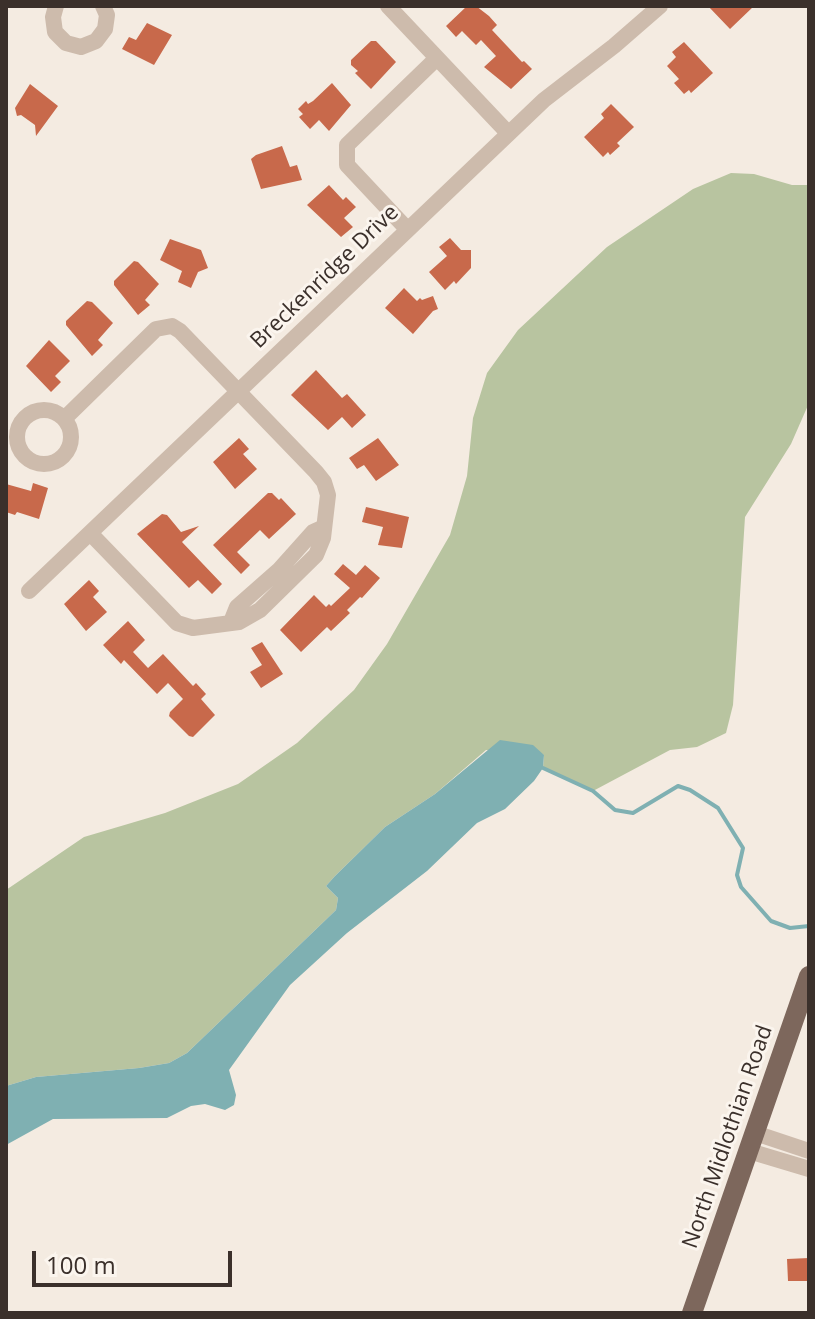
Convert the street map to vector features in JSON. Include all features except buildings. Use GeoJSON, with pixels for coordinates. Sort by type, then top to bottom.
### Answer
{"type":"FeatureCollection","features":[{"type":"Feature","properties":{"kind":"main road","name":"North Midlothian Road"},"geometry":{"type":"LineString","coordinates":[[692,1313],[809,976]]}},
{"type":"Feature","properties":{"kind":"street"},"geometry":{"type":"LineString","coordinates":[[56,6],[53,17],[55,32],[66,43],[81,47],[96,41],[105,29],[107,15],[103,6]]}},
{"type":"Feature","properties":{"kind":"street"},"geometry":{"type":"LineString","coordinates":[[388,6],[508,133]]}},
{"type":"Feature","properties":{"kind":"street","name":"Breckenridge Drive"},"geometry":{"type":"LineString","coordinates":[[29,591],[508,133],[660,6]]}},
{"type":"Feature","properties":{"kind":"street"},"geometry":{"type":"LineString","coordinates":[[407,229],[347,165],[347,148],[351,140],[437,58]]}},
{"type":"Feature","properties":{"kind":"street"},"geometry":{"type":"LineString","coordinates":[[64,419],[156,329],[167,325],[180,331],[324,482],[328,495],[322,545],[316,555],[246,620],[193,628],[177,623],[90,533]]}},
{"type":"Feature","properties":{"kind":"street"},"geometry":{"type":"LineString","coordinates":[[752,1142],[809,1151]]}},
{"type":"Feature","properties":{"kind":"street"},"geometry":{"type":"LineString","coordinates":[[752,1142],[809,1169]]}},
{"type":"Feature","properties":{"kind":"green space"},"geometry":{"type":"Polygon","coordinates":[[[731,173],[754,174],[792,185],[809,185],[809,403],[791,444],[745,517],[733,705],[726,733],[697,747],[670,750],[593,791],[543,768],[544,755],[486,750],[435,794],[385,827],[335,876],[326,886],[338,898],[336,910],[187,1053],[169,1063],[36,1077],[6,1086],[6,890],[84,837],[165,813],[238,784],[297,743],[354,690],[387,644],[450,535],[467,476],[473,418],[487,373],[518,330],[607,247],[693,189],[731,173]]]}},
{"type":"Feature","properties":{"kind":"water"},"geometry":{"type":"Polygon","coordinates":[[[500,740],[533,745],[544,755],[543,768],[534,781],[505,809],[477,823],[427,871],[347,933],[290,985],[229,1070],[236,1095],[234,1105],[225,1110],[205,1104],[191,1106],[167,1118],[53,1119],[6,1145],[6,1086],[36,1077],[169,1063],[187,1053],[336,910],[338,898],[326,886],[335,876],[385,827],[435,794],[500,740]]]}},
{"type":"Feature","properties":{"kind":"waterway"},"geometry":{"type":"LineString","coordinates":[[543,768],[593,791],[615,810],[633,813],[678,786],[690,790],[718,808],[743,848],[737,875],[741,887],[771,921],[790,928],[809,926]]}}]}
